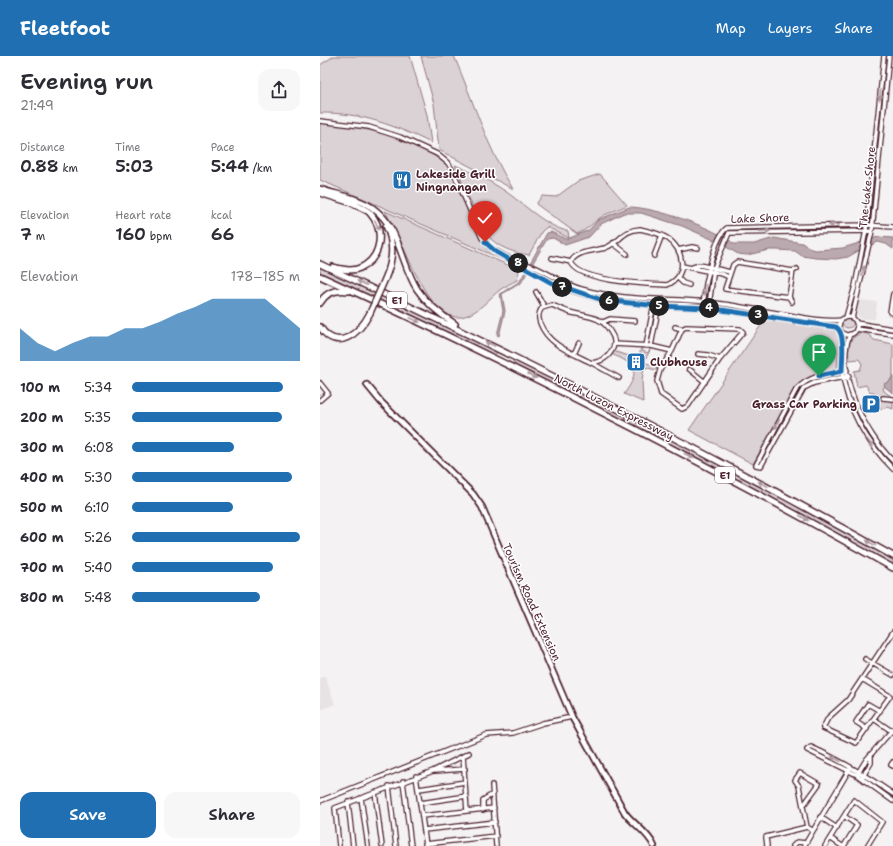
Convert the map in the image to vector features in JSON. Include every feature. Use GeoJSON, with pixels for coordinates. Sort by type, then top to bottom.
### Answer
{"type":"FeatureCollection","features":[{"type":"Feature","properties":{"kind":"highway"},"geometry":{"type":"LineString","coordinates":[[320,188],[375,209],[388,224],[413,281],[422,296],[442,316],[473,336]]}},
{"type":"Feature","properties":{"kind":"highway"},"geometry":{"type":"LineString","coordinates":[[320,193],[374,212]]}},
{"type":"Feature","properties":{"kind":"highway"},"geometry":{"type":"LineString","coordinates":[[320,264],[351,270],[360,268],[374,256],[379,247],[380,230],[368,212],[354,204]]}},
{"type":"Feature","properties":{"kind":"highway"},"geometry":{"type":"LineString","coordinates":[[320,327],[331,337],[339,339],[348,338],[359,330],[370,313],[392,260],[392,240],[384,222],[365,204]]}},
{"type":"Feature","properties":{"kind":"highway","name":"North Luzon Expressway"},"geometry":{"type":"LineString","coordinates":[[320,264],[473,336],[673,436],[884,551],[893,554]]}},
{"type":"Feature","properties":{"kind":"highway","name":"North Luzon Expressway"},"geometry":{"type":"LineString","coordinates":[[320,276],[367,297],[642,431],[893,568]]}},
{"type":"Feature","properties":{"kind":"highway"},"geometry":{"type":"LineString","coordinates":[[320,303],[327,295],[338,290],[351,291],[367,297]]}},
{"type":"Feature","properties":{"kind":"main road","name":"Tourism Road Extension"},"geometry":{"type":"LineString","coordinates":[[367,385],[381,402],[473,494],[482,507],[572,717],[625,813],[630,820],[644,831],[654,846]]}},
{"type":"Feature","properties":{"kind":"street","name":"The Lake Shore"},"geometry":{"type":"LineString","coordinates":[[846,317],[865,239],[884,56]]}},
{"type":"Feature","properties":{"kind":"street","name":"The Lake Shore"},"geometry":{"type":"LineString","coordinates":[[852,318],[873,225],[889,56]]}},
{"type":"Feature","properties":{"kind":"street"},"geometry":{"type":"LineString","coordinates":[[320,121],[369,127],[400,137],[437,154],[450,166],[485,242],[496,252],[563,288],[596,298],[626,303],[708,308],[830,326],[850,334]]}},
{"type":"Feature","properties":{"kind":"street","name":"Lake Shore"},"geometry":{"type":"LineString","coordinates":[[703,308],[708,272],[724,232],[734,227],[867,224],[893,227]]}},
{"type":"Feature","properties":{"kind":"street"},"geometry":{"type":"LineString","coordinates":[[635,229],[662,235],[672,242],[678,250],[682,266],[678,278],[667,285],[626,282],[599,278],[574,269],[571,262],[576,256],[607,247],[625,233],[635,229]]}},
{"type":"Feature","properties":{"kind":"street","name":"Lake Shore"},"geometry":{"type":"LineString","coordinates":[[708,308],[714,270],[728,234],[872,230]]}},
{"type":"Feature","properties":{"kind":"street"},"geometry":{"type":"LineString","coordinates":[[724,232],[728,234]]}},
{"type":"Feature","properties":{"kind":"street"},"geometry":{"type":"LineString","coordinates":[[654,256],[662,235]]}},
{"type":"Feature","properties":{"kind":"street"},"geometry":{"type":"LineString","coordinates":[[613,243],[627,254]]}},
{"type":"Feature","properties":{"kind":"street"},"geometry":{"type":"LineString","coordinates":[[678,250],[692,247],[698,248]]}},
{"type":"Feature","properties":{"kind":"street"},"geometry":{"type":"LineString","coordinates":[[552,258],[571,262]]}},
{"type":"Feature","properties":{"kind":"street"},"geometry":{"type":"LineString","coordinates":[[789,297],[725,289],[733,265],[740,261],[795,270],[789,297],[792,302]]}},
{"type":"Feature","properties":{"kind":"street"},"geometry":{"type":"LineString","coordinates":[[515,262],[528,264],[555,279],[581,289],[628,298],[709,302],[832,321],[841,320],[846,317],[852,318],[856,323],[856,330]]}},
{"type":"Feature","properties":{"kind":"street"},"geometry":{"type":"LineString","coordinates":[[693,267],[700,265],[710,267],[729,277]]}},
{"type":"Feature","properties":{"kind":"street"},"geometry":{"type":"LineString","coordinates":[[682,266],[693,267],[708,272],[714,270],[730,272]]}},
{"type":"Feature","properties":{"kind":"street"},"geometry":{"type":"LineString","coordinates":[[678,278],[683,283],[689,285]]}},
{"type":"Feature","properties":{"kind":"street"},"geometry":{"type":"LineString","coordinates":[[536,292],[544,306]]}},
{"type":"Feature","properties":{"kind":"street"},"geometry":{"type":"LineString","coordinates":[[893,294],[890,312],[893,313]]}},
{"type":"Feature","properties":{"kind":"street"},"geometry":{"type":"LineString","coordinates":[[652,346],[654,300]]}},
{"type":"Feature","properties":{"kind":"street"},"geometry":{"type":"LineString","coordinates":[[646,346],[660,300]]}},
{"type":"Feature","properties":{"kind":"street"},"geometry":{"type":"LineString","coordinates":[[592,363],[600,362],[608,357],[614,344],[613,336],[603,322],[594,317],[570,312],[552,305],[544,306],[540,310],[538,318],[544,333],[558,346],[619,378]]}},
{"type":"Feature","properties":{"kind":"street"},"geometry":{"type":"LineString","coordinates":[[603,322],[610,319],[635,321]]}},
{"type":"Feature","properties":{"kind":"street"},"geometry":{"type":"LineString","coordinates":[[841,320],[842,371],[873,438],[893,461]]}},
{"type":"Feature","properties":{"kind":"street"},"geometry":{"type":"LineString","coordinates":[[856,323],[893,329]]}},
{"type":"Feature","properties":{"kind":"street"},"geometry":{"type":"LineString","coordinates":[[675,327],[682,329],[686,327],[743,330],[720,359],[685,409],[678,408],[666,398],[659,390],[657,381],[660,370],[672,351],[682,329]]}},
{"type":"Feature","properties":{"kind":"street"},"geometry":{"type":"LineString","coordinates":[[733,330],[737,338]]}},
{"type":"Feature","properties":{"kind":"street"},"geometry":{"type":"LineString","coordinates":[[893,334],[856,330],[850,334],[846,354],[846,378],[860,426],[869,442],[893,469]]}},
{"type":"Feature","properties":{"kind":"street"},"geometry":{"type":"LineString","coordinates":[[574,354],[579,343]]}},
{"type":"Feature","properties":{"kind":"street"},"geometry":{"type":"LineString","coordinates":[[614,344],[652,346],[672,351]]}},
{"type":"Feature","properties":{"kind":"street"},"geometry":{"type":"LineString","coordinates":[[698,354],[708,354],[720,359]]}},
{"type":"Feature","properties":{"kind":"street"},"geometry":{"type":"LineString","coordinates":[[689,369],[705,382]]}},
{"type":"Feature","properties":{"kind":"street"},"geometry":{"type":"LineString","coordinates":[[846,378],[814,383],[800,392],[761,466],[756,465],[796,390],[804,382],[810,379],[847,370]]}},
{"type":"Feature","properties":{"kind":"street"},"geometry":{"type":"LineString","coordinates":[[320,383],[328,393],[320,400]]}},
{"type":"Feature","properties":{"kind":"street"},"geometry":{"type":"LineString","coordinates":[[796,390],[800,392]]}},
{"type":"Feature","properties":{"kind":"street"},"geometry":{"type":"LineString","coordinates":[[883,398],[893,399]]}},
{"type":"Feature","properties":{"kind":"street"},"geometry":{"type":"LineString","coordinates":[[860,426],[865,423]]}},
{"type":"Feature","properties":{"kind":"street"},"geometry":{"type":"LineString","coordinates":[[862,679],[890,696],[856,743],[823,728],[828,718],[848,700],[893,632]]}},
{"type":"Feature","properties":{"kind":"street"},"geometry":{"type":"LineString","coordinates":[[865,659],[893,675]]}},
{"type":"Feature","properties":{"kind":"street"},"geometry":{"type":"LineString","coordinates":[[867,728],[856,722],[868,704],[880,711]]}},
{"type":"Feature","properties":{"kind":"street"},"geometry":{"type":"LineString","coordinates":[[320,801],[486,735],[513,733],[543,723],[572,717]]}},
{"type":"Feature","properties":{"kind":"street"},"geometry":{"type":"LineString","coordinates":[[857,775],[863,764],[892,730],[874,719]]}},
{"type":"Feature","properties":{"kind":"street"},"geometry":{"type":"LineString","coordinates":[[893,794],[859,771],[811,747],[807,750],[857,775],[893,801]]}},
{"type":"Feature","properties":{"kind":"street"},"geometry":{"type":"LineString","coordinates":[[433,771],[469,753]]}},
{"type":"Feature","properties":{"kind":"street"},"geometry":{"type":"LineString","coordinates":[[861,778],[870,763],[871,755]]}},
{"type":"Feature","properties":{"kind":"street"},"geometry":{"type":"LineString","coordinates":[[463,756],[467,811]]}},
{"type":"Feature","properties":{"kind":"street"},"geometry":{"type":"LineString","coordinates":[[893,762],[891,765],[893,766]]}},
{"type":"Feature","properties":{"kind":"street"},"geometry":{"type":"LineString","coordinates":[[863,764],[868,767]]}},
{"type":"Feature","properties":{"kind":"street"},"geometry":{"type":"LineString","coordinates":[[793,846],[797,842],[805,845],[812,830],[851,767]]}},
{"type":"Feature","properties":{"kind":"street"},"geometry":{"type":"LineString","coordinates":[[339,846],[335,809],[348,802],[416,776],[433,771],[465,769]]}},
{"type":"Feature","properties":{"kind":"street"},"geometry":{"type":"LineString","coordinates":[[803,806],[819,784],[800,773],[795,780],[799,786],[803,806],[808,827],[812,830]]}},
{"type":"Feature","properties":{"kind":"street"},"geometry":{"type":"LineString","coordinates":[[416,776],[426,845],[496,836]]}},
{"type":"Feature","properties":{"kind":"street"},"geometry":{"type":"LineString","coordinates":[[403,781],[411,846]]}},
{"type":"Feature","properties":{"kind":"street"},"geometry":{"type":"LineString","coordinates":[[419,789],[465,782]]}},
{"type":"Feature","properties":{"kind":"street"},"geometry":{"type":"LineString","coordinates":[[492,785],[496,846]]}},
{"type":"Feature","properties":{"kind":"street"},"geometry":{"type":"LineString","coordinates":[[389,786],[396,846]]}},
{"type":"Feature","properties":{"kind":"street"},"geometry":{"type":"LineString","coordinates":[[375,792],[382,846]]}},
{"type":"Feature","properties":{"kind":"street"},"geometry":{"type":"LineString","coordinates":[[483,810],[483,800],[493,794]]}},
{"type":"Feature","properties":{"kind":"street"},"geometry":{"type":"LineString","coordinates":[[420,803],[467,796]]}},
{"type":"Feature","properties":{"kind":"street"},"geometry":{"type":"LineString","coordinates":[[361,798],[368,846]]}},
{"type":"Feature","properties":{"kind":"street"},"geometry":{"type":"LineString","coordinates":[[825,846],[854,800],[882,822],[867,846]]}},
{"type":"Feature","properties":{"kind":"street"},"geometry":{"type":"LineString","coordinates":[[348,802],[353,846]]}},
{"type":"Feature","properties":{"kind":"street"},"geometry":{"type":"LineString","coordinates":[[422,816],[494,808]]}},
{"type":"Feature","properties":{"kind":"street"},"geometry":{"type":"LineString","coordinates":[[830,838],[843,846],[857,825],[844,816]]}},
{"type":"Feature","properties":{"kind":"street"},"geometry":{"type":"LineString","coordinates":[[820,817],[836,828]]}},
{"type":"Feature","properties":{"kind":"street"},"geometry":{"type":"LineString","coordinates":[[424,830],[495,822]]}},
{"type":"Feature","properties":{"kind":"street"},"geometry":{"type":"LineString","coordinates":[[767,846],[766,837],[808,827]]}},
{"type":"Feature","properties":{"kind":"shaded area"},"geometry":{"type":"Polygon","coordinates":[[[334,56],[410,56],[427,115],[431,143],[405,131],[377,121],[335,113],[320,113],[320,65],[334,56]]]}},
{"type":"Feature","properties":{"kind":"shaded area"},"geometry":{"type":"Polygon","coordinates":[[[421,56],[454,56],[495,157],[513,189],[439,150],[434,104],[421,56]]]}},
{"type":"Feature","properties":{"kind":"shaded area"},"geometry":{"type":"Polygon","coordinates":[[[320,122],[354,127],[404,140],[419,147],[448,166],[479,236],[485,244],[521,265],[520,267],[320,180],[320,122]]]}},
{"type":"Feature","properties":{"kind":"shaded area"},"geometry":{"type":"Polygon","coordinates":[[[455,165],[493,183],[543,220],[560,229],[568,231],[569,238],[547,227],[542,231],[529,255],[500,246],[492,240],[483,227],[455,165]]]}},
{"type":"Feature","properties":{"kind":"shaded area"},"geometry":{"type":"Polygon","coordinates":[[[600,174],[627,205],[601,217],[577,234],[536,204],[542,196],[556,197],[578,181],[600,174]]]}},
{"type":"Feature","properties":{"kind":"shaded area"},"geometry":{"type":"Polygon","coordinates":[[[629,207],[668,214],[714,231],[734,244],[754,244],[774,238],[802,243],[811,249],[816,250],[843,248],[878,237],[893,238],[893,249],[886,244],[878,242],[848,257],[836,259],[802,256],[795,251],[776,250],[747,255],[738,254],[716,241],[682,226],[641,213],[624,213],[601,224],[589,237],[565,245],[553,238],[547,239],[521,283],[502,294],[505,311],[499,336],[497,335],[503,311],[500,294],[520,281],[547,233],[551,232],[566,239],[570,238],[589,230],[598,220],[629,207]]]}},
{"type":"Feature","properties":{"kind":"shaded area"},"geometry":{"type":"Polygon","coordinates":[[[385,211],[519,270],[517,280],[501,289],[473,313],[461,317],[451,316],[441,310],[432,301],[424,289],[385,211]]]}},
{"type":"Feature","properties":{"kind":"shaded area"},"geometry":{"type":"Polygon","coordinates":[[[320,266],[497,350],[497,353],[493,355],[320,274],[320,266]]]}},
{"type":"Feature","properties":{"kind":"shaded area"},"geometry":{"type":"Polygon","coordinates":[[[859,300],[877,302],[875,319],[862,319],[858,316],[856,312],[859,300]]]}},
{"type":"Feature","properties":{"kind":"shaded area"},"geometry":{"type":"Polygon","coordinates":[[[848,316],[852,318],[854,322],[852,326],[848,328],[844,326],[842,322],[844,318],[848,316]]]}},
{"type":"Feature","properties":{"kind":"shaded area"},"geometry":{"type":"Polygon","coordinates":[[[766,318],[836,330],[839,334],[837,370],[803,380],[796,387],[753,464],[689,430],[766,318]]]}},
{"type":"Feature","properties":{"kind":"shaded area"},"geometry":{"type":"Polygon","coordinates":[[[862,333],[868,334],[874,340],[893,344],[893,377],[883,388],[884,391],[893,398],[893,409],[888,407],[881,409],[874,392],[870,392],[866,385],[857,387],[854,371],[860,370],[862,364],[859,359],[849,360],[849,347],[851,340],[862,333]]]}},
{"type":"Feature","properties":{"kind":"shaded area"},"geometry":{"type":"Polygon","coordinates":[[[642,344],[642,351],[648,353],[652,346],[644,362],[657,367],[656,370],[644,367],[642,381],[643,402],[624,394],[633,379],[633,369],[626,361],[611,354],[612,351],[633,357],[639,357],[642,344]]]}},
{"type":"Feature","properties":{"kind":"shaded area"},"geometry":{"type":"Polygon","coordinates":[[[515,359],[698,451],[893,558],[893,566],[695,457],[516,366],[513,362],[515,359]]]}},
{"type":"Feature","properties":{"kind":"shaded area"},"geometry":{"type":"Polygon","coordinates":[[[893,375],[893,393],[885,387],[884,384],[890,381],[893,375]]]}},
{"type":"Feature","properties":{"kind":"shaded area"},"geometry":{"type":"Polygon","coordinates":[[[325,676],[335,704],[320,710],[320,678],[325,676]]]}},
{"type":"Feature","properties":{"kind":"place","name":"Lakeside Grill Ningnangan"},"geometry":{"type":"Point","coordinates":[402,180]}},
{"type":"Feature","properties":{"kind":"place","name":"Clubhouse"},"geometry":{"type":"Point","coordinates":[636,362]}},
{"type":"Feature","properties":{"kind":"place","name":"Grass Car Parking"},"geometry":{"type":"Point","coordinates":[871,404]}},
{"type":"Feature","properties":{"kind":"route"},"geometry":{"type":"LineString","coordinates":[[485,242],[496,252],[552,283],[602,300],[659,306],[708,308],[836,327],[842,335],[842,371],[819,376]]}}]}
